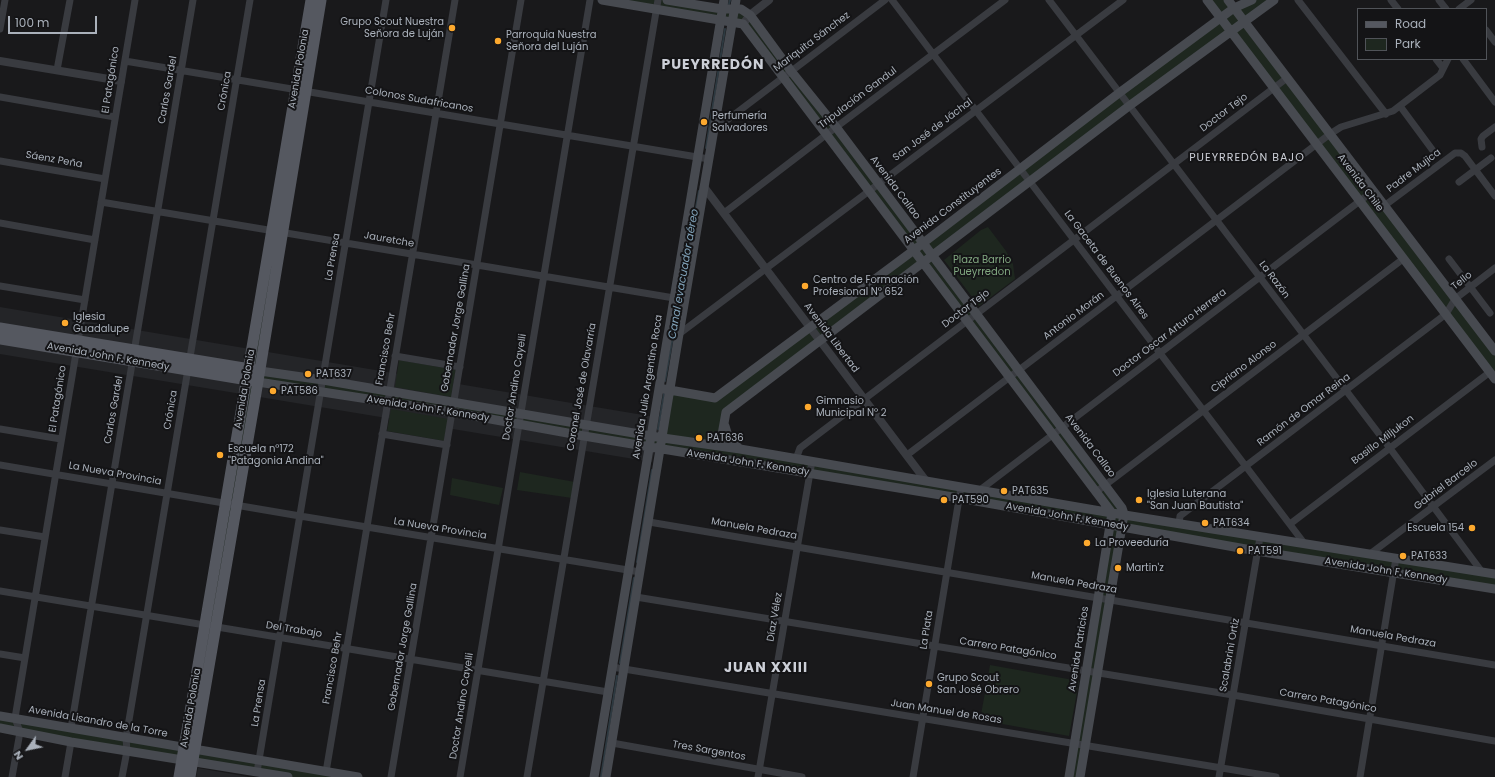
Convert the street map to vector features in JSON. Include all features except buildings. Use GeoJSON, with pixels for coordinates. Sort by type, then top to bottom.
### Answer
{"type":"FeatureCollection","features":[{"type":"Feature","properties":{"kind":"main road","name":"Avenida Polonia"},"geometry":{"type":"LineString","coordinates":[[301,90],[311,0]]}},
{"type":"Feature","properties":{"kind":"main road","name":"Avenida Polonia"},"geometry":{"type":"LineString","coordinates":[[179,777],[187,760],[301,90],[321,0]]}},
{"type":"Feature","properties":{"kind":"main road"},"geometry":{"type":"LineString","coordinates":[[602,0],[657,4],[742,24],[827,134],[1112,513],[1110,524]]}},
{"type":"Feature","properties":{"kind":"main road"},"geometry":{"type":"LineString","coordinates":[[667,0],[735,5],[750,15]]}},
{"type":"Feature","properties":{"kind":"main road","name":"Avenida Chile"},"geometry":{"type":"LineString","coordinates":[[1207,0],[1492,376]]}},
{"type":"Feature","properties":{"kind":"main road","name":"Avenida Chile"},"geometry":{"type":"LineString","coordinates":[[1228,0],[1495,351]]}},
{"type":"Feature","properties":{"kind":"main road","name":"Avenida Constituyentes"},"geometry":{"type":"LineString","coordinates":[[715,398],[914,250],[1020,168],[1221,17],[1234,8],[1252,0]]}},
{"type":"Feature","properties":{"kind":"main road"},"geometry":{"type":"LineString","coordinates":[[708,456],[720,446],[726,412],[1129,106],[1274,0]]}},
{"type":"Feature","properties":{"kind":"main road","name":"Avenida Julio Argentino Roca"},"geometry":{"type":"LineString","coordinates":[[594,777],[723,5]]}},
{"type":"Feature","properties":{"kind":"main road"},"geometry":{"type":"LineString","coordinates":[[606,777],[735,5]]}},
{"type":"Feature","properties":{"kind":"main road","name":"Avenida Callao"},"geometry":{"type":"LineString","coordinates":[[750,15],[1019,370],[1122,508],[1124,514]]}},
{"type":"Feature","properties":{"kind":"main road","name":"Avenida John F. Kennedy"},"geometry":{"type":"LineString","coordinates":[[0,328],[77,346]]}},
{"type":"Feature","properties":{"kind":"main road","name":"Avenida John F. Kennedy"},"geometry":{"type":"LineString","coordinates":[[0,339],[77,346],[133,355],[190,358],[252,373],[258,382],[452,412],[649,448],[708,456],[1257,550],[1495,589]]}},
{"type":"Feature","properties":{"kind":"main road","name":"Avenida John F. Kennedy"},"geometry":{"type":"LineString","coordinates":[[133,355],[188,371],[252,373],[323,380],[663,438],[812,461],[1112,513],[1495,574]]}},
{"type":"Feature","properties":{"kind":"main road","name":"Avenida Polonia"},"geometry":{"type":"LineString","coordinates":[[231,505],[258,382]]}},
{"type":"Feature","properties":{"kind":"main road"},"geometry":{"type":"LineString","coordinates":[[659,388],[715,398],[726,412]]}},
{"type":"Feature","properties":{"kind":"main road"},"geometry":{"type":"LineString","coordinates":[[724,423],[729,439],[740,449]]}},
{"type":"Feature","properties":{"kind":"main road"},"geometry":{"type":"LineString","coordinates":[[1080,777],[1124,514]]}},
{"type":"Feature","properties":{"kind":"main road","name":"Avenida Patricios"},"geometry":{"type":"LineString","coordinates":[[1069,777],[1110,524]]}},
{"type":"Feature","properties":{"kind":"main road","name":"Avenida Lisandro de la Torre"},"geometry":{"type":"LineString","coordinates":[[0,716],[259,761],[325,774],[358,777]]}},
{"type":"Feature","properties":{"kind":"main road"},"geometry":{"type":"LineString","coordinates":[[0,728],[71,742],[288,777]]}},
{"type":"Feature","properties":{"kind":"main road","name":"Avenida Polonia"},"geometry":{"type":"LineString","coordinates":[[187,760],[190,777]]}},
{"type":"Feature","properties":{"kind":"street"},"geometry":{"type":"LineString","coordinates":[[0,28],[5,0]]}},
{"type":"Feature","properties":{"kind":"street"},"geometry":{"type":"LineString","coordinates":[[56,70],[70,0]]}},
{"type":"Feature","properties":{"kind":"street","name":"El Patagónico"},"geometry":{"type":"LineString","coordinates":[[12,777],[20,732],[15,718],[135,0]]}},
{"type":"Feature","properties":{"kind":"street","name":"Carlos Gardel"},"geometry":{"type":"LineString","coordinates":[[70,728],[193,0]]}},
{"type":"Feature","properties":{"kind":"street","name":"Crónica"},"geometry":{"type":"LineString","coordinates":[[122,777],[127,750],[126,738],[146,615],[250,0]]}},
{"type":"Feature","properties":{"kind":"street","name":"La Prensa"},"geometry":{"type":"LineString","coordinates":[[257,772],[386,0]]}},
{"type":"Feature","properties":{"kind":"street","name":"Francisco Behr"},"geometry":{"type":"LineString","coordinates":[[325,774],[455,0]]}},
{"type":"Feature","properties":{"kind":"street","name":"Gobernador Jorge Gallina"},"geometry":{"type":"LineString","coordinates":[[391,777],[521,0]]}},
{"type":"Feature","properties":{"kind":"street","name":"Doctor Andino Cayelli"},"geometry":{"type":"LineString","coordinates":[[460,777],[590,0]]}},
{"type":"Feature","properties":{"kind":"street"},"geometry":{"type":"LineString","coordinates":[[742,24],[750,15],[769,0]]}},
{"type":"Feature","properties":{"kind":"street","name":"Mariquita Sánchez"},"geometry":{"type":"LineString","coordinates":[[714,130],[783,76],[885,0]]}},
{"type":"Feature","properties":{"kind":"street","name":"La Gaceta de Buenos Aires"},"geometry":{"type":"LineString","coordinates":[[892,0],[1304,543]]}},
{"type":"Feature","properties":{"kind":"street","name":"Tripulación Gandul"},"geometry":{"type":"LineString","coordinates":[[724,213],[1005,0]]}},
{"type":"Feature","properties":{"kind":"street","name":"La Razón"},"geometry":{"type":"LineString","coordinates":[[1049,0],[1434,506],[1482,572]]}},
{"type":"Feature","properties":{"kind":"street","name":"San José de Jáchal"},"geometry":{"type":"LineString","coordinates":[[679,334],[1123,0]]}},
{"type":"Feature","properties":{"kind":"street"},"geometry":{"type":"LineString","coordinates":[[1234,8],[1245,0]]}},
{"type":"Feature","properties":{"kind":"street"},"geometry":{"type":"LineString","coordinates":[[1299,0],[1386,114]]}},
{"type":"Feature","properties":{"kind":"street"},"geometry":{"type":"LineString","coordinates":[[1391,0],[1397,8]]}},
{"type":"Feature","properties":{"kind":"street"},"geometry":{"type":"LineString","coordinates":[[1439,0],[1445,8]]}},
{"type":"Feature","properties":{"kind":"street"},"geometry":{"type":"LineString","coordinates":[[1460,8],[1471,0]]}},
{"type":"Feature","properties":{"kind":"street","name":"Coronel José de Olavarría"},"geometry":{"type":"LineString","coordinates":[[527,777],[657,4]]}},
{"type":"Feature","properties":{"kind":"street"},"geometry":{"type":"LineString","coordinates":[[1487,31],[1495,42]]}},
{"type":"Feature","properties":{"kind":"street"},"geometry":{"type":"LineString","coordinates":[[1437,60],[1443,68]]}},
{"type":"Feature","properties":{"kind":"street","name":"Antonio Morán"},"geometry":{"type":"LineString","coordinates":[[907,455],[1330,134],[1342,127],[1386,114],[1400,106],[1440,75],[1447,60]]}},
{"type":"Feature","properties":{"kind":"street"},"geometry":{"type":"LineString","coordinates":[[1464,60],[1495,102]]}},
{"type":"Feature","properties":{"kind":"street"},"geometry":{"type":"LineString","coordinates":[[0,61],[121,82]]}},
{"type":"Feature","properties":{"kind":"street","name":"Colonos Sudafricanos"},"geometry":{"type":"LineString","coordinates":[[125,61],[709,159]]}},
{"type":"Feature","properties":{"kind":"street","name":"Doctor Tejo"},"geometry":{"type":"LineString","coordinates":[[796,459],[800,448],[1287,78]]}},
{"type":"Feature","properties":{"kind":"street"},"geometry":{"type":"LineString","coordinates":[[0,97],[115,117]]}},
{"type":"Feature","properties":{"kind":"street"},"geometry":{"type":"LineString","coordinates":[[1400,106],[1434,152]]}},
{"type":"Feature","properties":{"kind":"street"},"geometry":{"type":"LineString","coordinates":[[1482,147],[1482,136],[1495,127]]}},
{"type":"Feature","properties":{"kind":"street","name":"Padre Mujica"},"geometry":{"type":"LineString","coordinates":[[1384,206],[1455,153],[1461,153],[1465,156],[1476,169]]}},
{"type":"Feature","properties":{"kind":"street"},"geometry":{"type":"LineString","coordinates":[[1459,182],[1490,158]]}},
{"type":"Feature","properties":{"kind":"street","name":"Sáenz Peña"},"geometry":{"type":"LineString","coordinates":[[0,161],[105,179]]}},
{"type":"Feature","properties":{"kind":"street"},"geometry":{"type":"LineString","coordinates":[[1476,169],[1495,196]]}},
{"type":"Feature","properties":{"kind":"street","name":"Avenida Libertad"},"geometry":{"type":"LineString","coordinates":[[704,187],[926,481]]}},
{"type":"Feature","properties":{"kind":"street","name":"Doctor Oscar Arturo Herrera"},"geometry":{"type":"LineString","coordinates":[[980,490],[1373,191]]}},
{"type":"Feature","properties":{"kind":"street","name":"Jauretche"},"geometry":{"type":"LineString","coordinates":[[101,202],[674,298]]}},
{"type":"Feature","properties":{"kind":"street"},"geometry":{"type":"LineString","coordinates":[[0,223],[95,240]]}},
{"type":"Feature","properties":{"kind":"street","name":"Cipriano Alonso"},"geometry":{"type":"LineString","coordinates":[[1096,492],[1403,258]]}},
{"type":"Feature","properties":{"kind":"street"},"geometry":{"type":"LineString","coordinates":[[1449,259],[1490,313]]}},
{"type":"Feature","properties":{"kind":"street","name":"Tello"},"geometry":{"type":"LineString","coordinates":[[1446,314],[1455,299],[1495,268]]}},
{"type":"Feature","properties":{"kind":"street"},"geometry":{"type":"LineString","coordinates":[[0,286],[85,300]]}},
{"type":"Feature","properties":{"kind":"street","name":"Ramón de Omar Reina"},"geometry":{"type":"LineString","coordinates":[[1179,523],[1180,516],[1446,314]]}},
{"type":"Feature","properties":{"kind":"street"},"geometry":{"type":"LineString","coordinates":[[395,356],[460,366]]}},
{"type":"Feature","properties":{"kind":"street","name":"Basillo Miljukon"},"geometry":{"type":"LineString","coordinates":[[1290,524],[1389,447],[1492,376]]}},
{"type":"Feature","properties":{"kind":"street"},"geometry":{"type":"LineString","coordinates":[[0,429],[62,439]]}},
{"type":"Feature","properties":{"kind":"street"},"geometry":{"type":"LineString","coordinates":[[382,434],[447,445]]}},
{"type":"Feature","properties":{"kind":"street","name":"Gabriel Barcelo"},"geometry":{"type":"LineString","coordinates":[[1370,554],[1495,460]]}},
{"type":"Feature","properties":{"kind":"street","name":"Díaz Vélez"},"geometry":{"type":"LineString","coordinates":[[759,774],[812,461]]}},
{"type":"Feature","properties":{"kind":"street","name":"La Nueva Provincia"},"geometry":{"type":"LineString","coordinates":[[0,465],[231,505],[640,572]]}},
{"type":"Feature","properties":{"kind":"street","name":"La Plata"},"geometry":{"type":"LineString","coordinates":[[913,777],[961,487]]}},
{"type":"Feature","properties":{"kind":"street","name":"Manuela Pedraza"},"geometry":{"type":"LineString","coordinates":[[648,522],[947,571],[1495,665]]}},
{"type":"Feature","properties":{"kind":"street"},"geometry":{"type":"LineString","coordinates":[[0,530],[45,537]]}},
{"type":"Feature","properties":{"kind":"street","name":"Scalabrini Ortiz"},"geometry":{"type":"LineString","coordinates":[[1219,777],[1260,537]]}},
{"type":"Feature","properties":{"kind":"street"},"geometry":{"type":"LineString","coordinates":[[1360,777],[1396,558]]}},
{"type":"Feature","properties":{"kind":"street","name":"Del Trabajo"},"geometry":{"type":"LineString","coordinates":[[0,592],[608,692]]}},
{"type":"Feature","properties":{"kind":"street","name":"Carrero Patagónico"},"geometry":{"type":"LineString","coordinates":[[636,597],[1233,695],[1495,741]]}},
{"type":"Feature","properties":{"kind":"street"},"geometry":{"type":"LineString","coordinates":[[0,654],[25,658]]}},
{"type":"Feature","properties":{"kind":"street","name":"Juan Manuel de Rosas"},"geometry":{"type":"LineString","coordinates":[[612,667],[1276,777]]}},
{"type":"Feature","properties":{"kind":"street"},"geometry":{"type":"LineString","coordinates":[[65,777],[71,742]]}},
{"type":"Feature","properties":{"kind":"street","name":"Tres Sargentos"},"geometry":{"type":"LineString","coordinates":[[612,743],[759,774],[802,777]]}},
{"type":"Feature","properties":{"kind":"shaded area"},"geometry":{"type":"Polygon","coordinates":[[[0,307],[661,418],[659,431],[652,462],[0,354],[0,307]]]}},
{"type":"Feature","properties":{"kind":"shaded area"},"geometry":{"type":"Polygon","coordinates":[[[198,768],[249,777],[196,777],[198,768]]]}},
{"type":"Feature","properties":{"kind":"green space"},"geometry":{"type":"Polygon","coordinates":[[[311,0],[260,370],[662,438],[670,390],[715,398],[914,250],[743,24],[602,0],[667,0],[741,9],[923,243],[1220,18],[1207,0],[1228,0],[1234,8],[1252,0],[1274,0],[1244,22],[1495,351],[1495,379],[1231,31],[932,255],[1123,511],[1495,574],[1495,589],[1123,526],[1080,777],[1069,777],[1110,524],[258,382],[195,749],[358,777],[288,777],[193,761],[190,777],[179,777],[182,760],[0,728],[0,716],[184,748],[246,380],[0,339],[0,328],[248,369],[311,0]],[[923,262],[726,412],[721,446],[1111,512],[923,262]]]}},
{"type":"Feature","properties":{"kind":"green space","name":"Plaza Barrio Pueyrredon"},"geometry":{"type":"Polygon","coordinates":[[[988,227],[1006,251],[1013,264],[1015,279],[979,306],[944,260],[981,230],[988,227]]]}},
{"type":"Feature","properties":{"kind":"green space"},"geometry":{"type":"Polygon","coordinates":[[[399,360],[456,370],[451,397],[395,387],[399,360]]]}},
{"type":"Feature","properties":{"kind":"green space"},"geometry":{"type":"Polygon","coordinates":[[[391,409],[448,419],[444,441],[387,431],[391,409]]]}},
{"type":"Feature","properties":{"kind":"green space"},"geometry":{"type":"Polygon","coordinates":[[[520,472],[575,482],[572,498],[517,490],[520,472]]]}},
{"type":"Feature","properties":{"kind":"green space"},"geometry":{"type":"Polygon","coordinates":[[[452,478],[503,488],[499,505],[450,495],[452,478]]]}},
{"type":"Feature","properties":{"kind":"green space"},"geometry":{"type":"Polygon","coordinates":[[[990,665],[1079,681],[1069,736],[980,720],[990,665]]]}},
{"type":"Feature","properties":{"kind":"waterway","name":"Canal evacuador aéreo"},"geometry":{"type":"LineString","coordinates":[[729,4],[730,0]]}},
{"type":"Feature","properties":{"kind":"waterway","name":"Canal evacuador aéreo"},"geometry":{"type":"LineString","coordinates":[[706,148],[725,29]]}},
{"type":"Feature","properties":{"kind":"waterway","name":"Canal evacuador aéreo"},"geometry":{"type":"LineString","coordinates":[[665,381],[699,191]]}},
{"type":"Feature","properties":{"kind":"waterway","name":"Canal evacuador aéreo"},"geometry":{"type":"LineString","coordinates":[[658,429],[664,394]]}},
{"type":"Feature","properties":{"kind":"waterway","name":"Canal evacuador aéreo"},"geometry":{"type":"LineString","coordinates":[[637,562],[652,470]]}},
{"type":"Feature","properties":{"kind":"waterway","name":"Canal evacuador aéreo"},"geometry":{"type":"LineString","coordinates":[[620,663],[634,578]]}},
{"type":"Feature","properties":{"kind":"waterway","name":"Canal evacuador aéreo"},"geometry":{"type":"LineString","coordinates":[[601,777],[617,676]]}},
{"type":"Feature","properties":{"kind":"place","name":"Grupo Scout Nuestra Señora de Luján"},"geometry":{"type":"Point","coordinates":[452,28]}},
{"type":"Feature","properties":{"kind":"place","name":"Parroquia Nuestra Señora del Luján"},"geometry":{"type":"Point","coordinates":[498,41]}},
{"type":"Feature","properties":{"kind":"place","name":"Perfumería Salvadores"},"geometry":{"type":"Point","coordinates":[704,122]}},
{"type":"Feature","properties":{"kind":"place","name":"Centro de Formación Profesional N° 652"},"geometry":{"type":"Point","coordinates":[805,286]}},
{"type":"Feature","properties":{"kind":"place","name":"Iglesia Guadalupe"},"geometry":{"type":"Point","coordinates":[65,323]}},
{"type":"Feature","properties":{"kind":"place","name":"PAT637"},"geometry":{"type":"Point","coordinates":[308,374]}},
{"type":"Feature","properties":{"kind":"place","name":"PAT586"},"geometry":{"type":"Point","coordinates":[273,391]}},
{"type":"Feature","properties":{"kind":"place","name":"Gimnasio Municipal N° 2"},"geometry":{"type":"Point","coordinates":[808,407]}},
{"type":"Feature","properties":{"kind":"place","name":"PAT636"},"geometry":{"type":"Point","coordinates":[699,438]}},
{"type":"Feature","properties":{"kind":"place","name":"Escuela n°172 \"Patagonia Andina\""},"geometry":{"type":"Point","coordinates":[220,455]}},
{"type":"Feature","properties":{"kind":"place","name":"PAT635"},"geometry":{"type":"Point","coordinates":[1004,491]}},
{"type":"Feature","properties":{"kind":"place","name":"PAT590"},"geometry":{"type":"Point","coordinates":[944,500]}},
{"type":"Feature","properties":{"kind":"place","name":"Iglesia Luterana \"San Juan Bautista\""},"geometry":{"type":"Point","coordinates":[1139,500]}},
{"type":"Feature","properties":{"kind":"place","name":"PAT634"},"geometry":{"type":"Point","coordinates":[1205,523]}},
{"type":"Feature","properties":{"kind":"place","name":"Escuela 154"},"geometry":{"type":"Point","coordinates":[1472,528]}},
{"type":"Feature","properties":{"kind":"place","name":"La Proveeduría"},"geometry":{"type":"Point","coordinates":[1087,543]}},
{"type":"Feature","properties":{"kind":"place","name":"PAT591"},"geometry":{"type":"Point","coordinates":[1240,551]}},
{"type":"Feature","properties":{"kind":"place","name":"PAT633"},"geometry":{"type":"Point","coordinates":[1403,556]}},
{"type":"Feature","properties":{"kind":"place","name":"Martin'z"},"geometry":{"type":"Point","coordinates":[1118,568]}},
{"type":"Feature","properties":{"kind":"place","name":"Grupo Scout San José Obrero"},"geometry":{"type":"Point","coordinates":[929,684]}},
{"type":"Feature","properties":{"kind":"district","name":"PUEYRREDÓN"},"geometry":{"type":"Point","coordinates":[713,65]}},
{"type":"Feature","properties":{"kind":"district","name":"PUEYRREDÓN BAJO"},"geometry":{"type":"Point","coordinates":[1247,158]}},
{"type":"Feature","properties":{"kind":"district","name":"JUAN XXIII"},"geometry":{"type":"Point","coordinates":[766,668]}}]}
